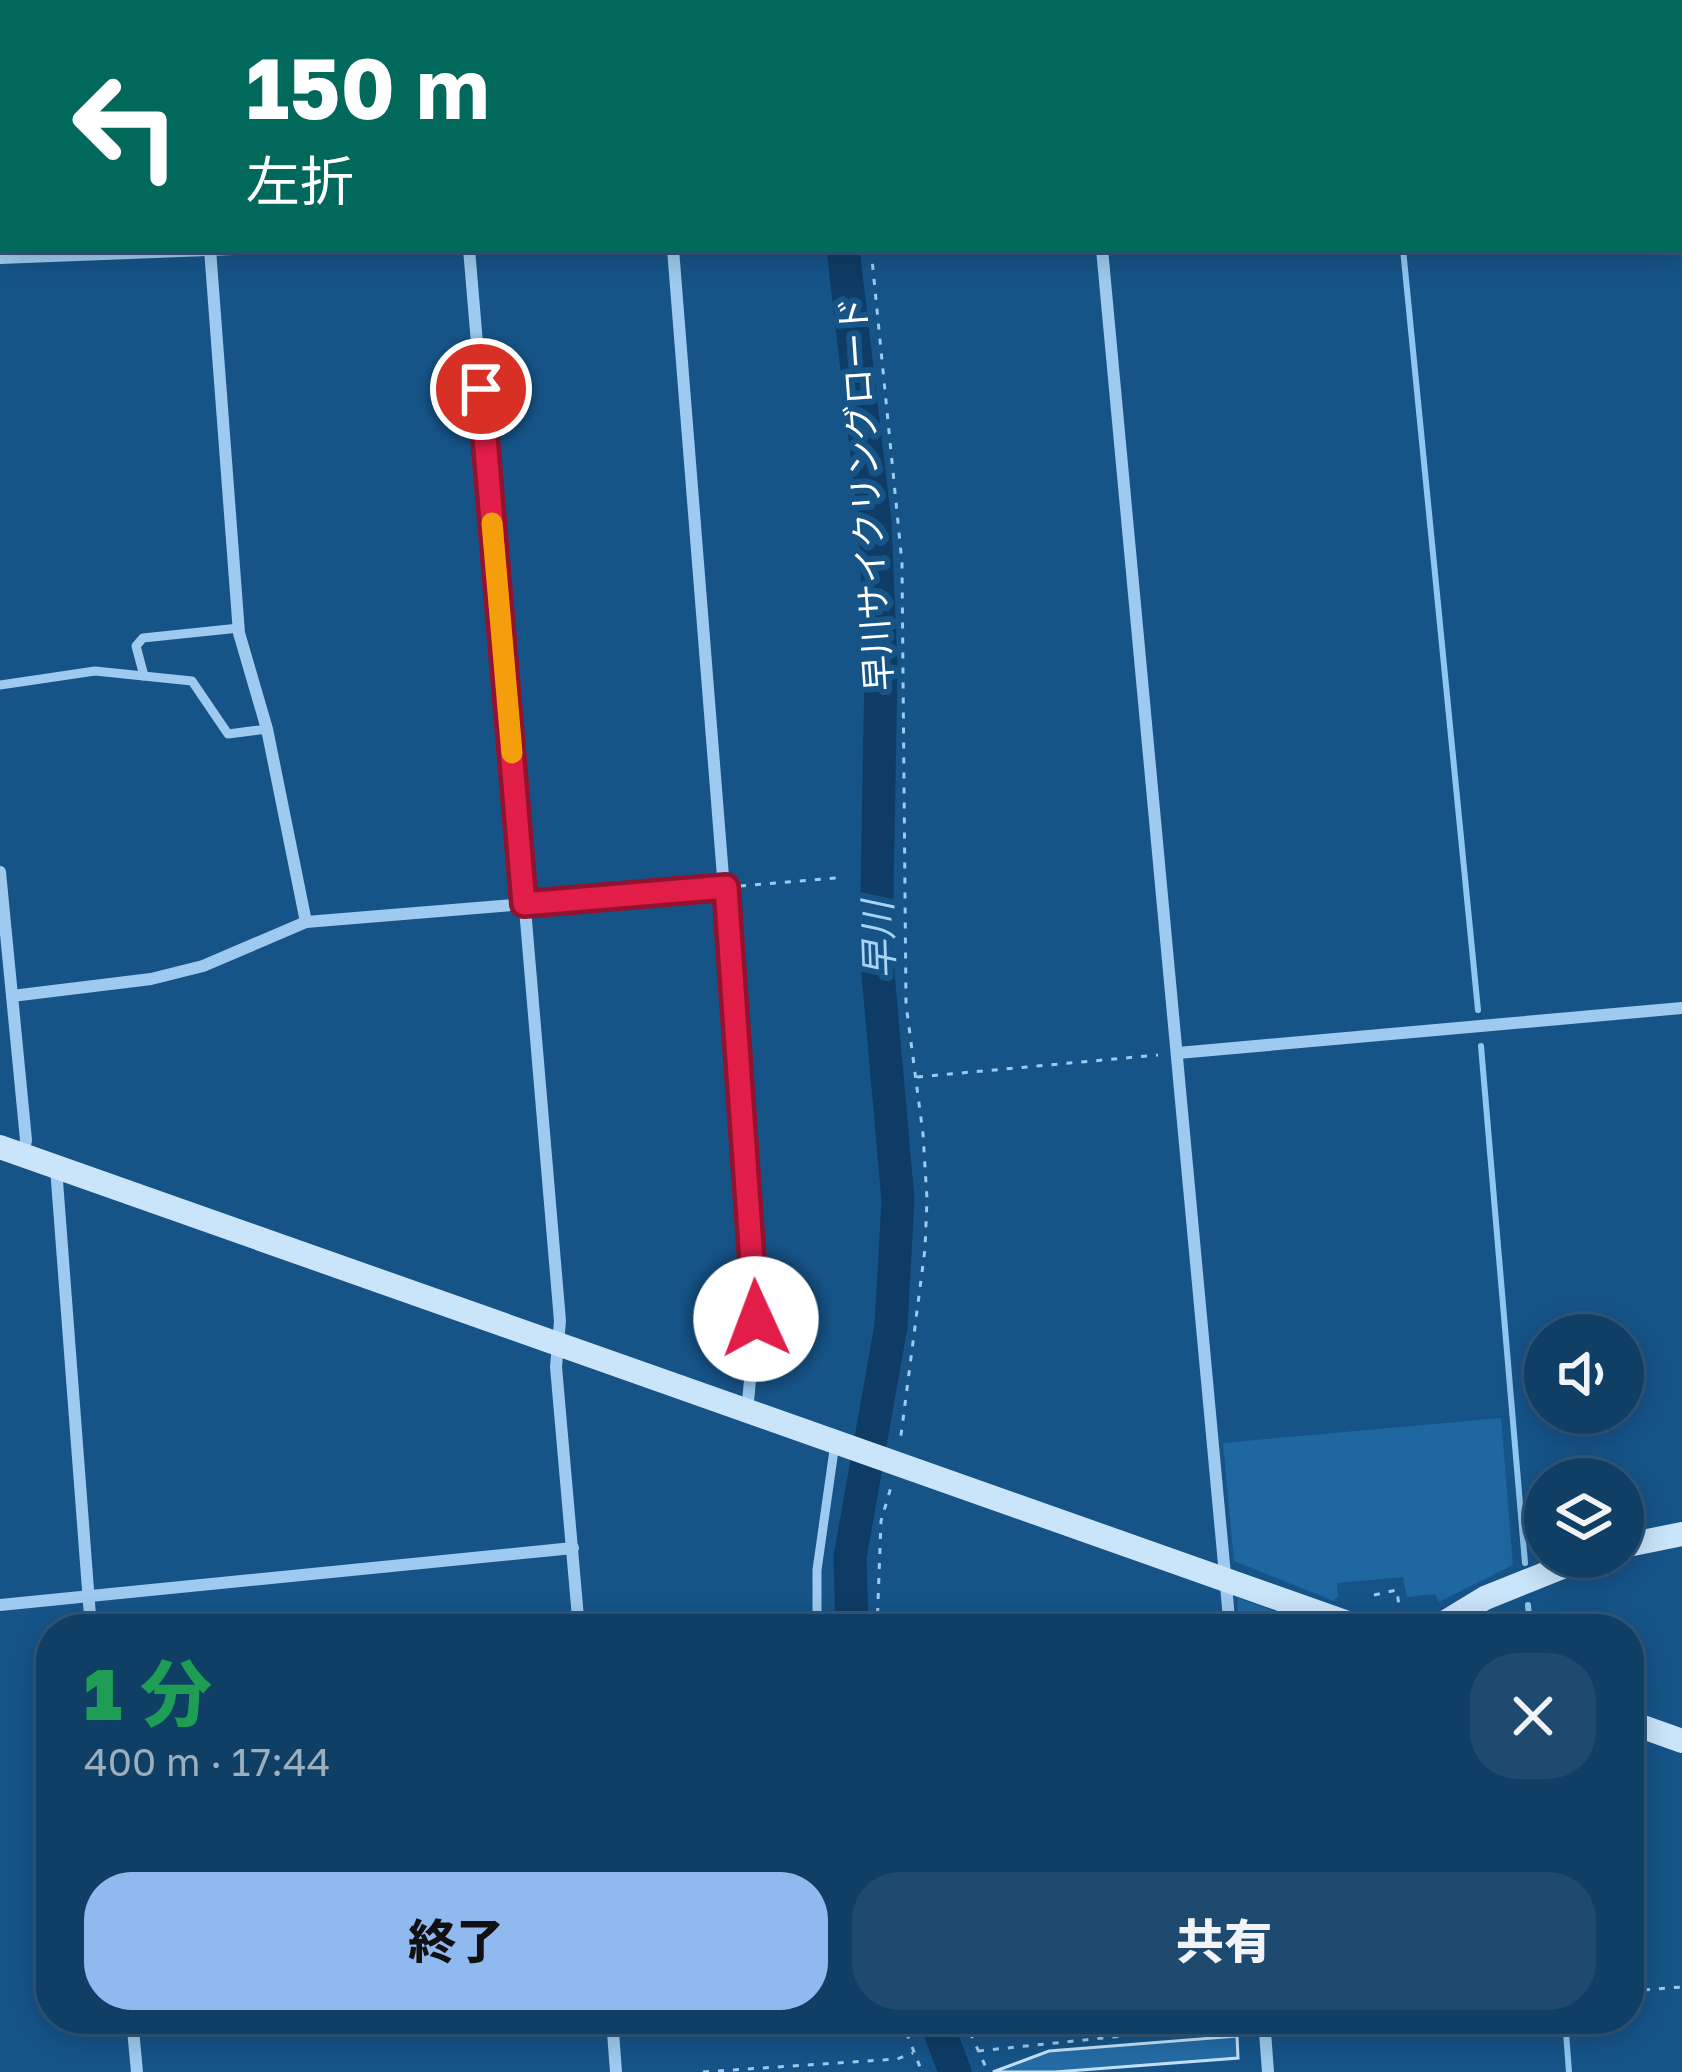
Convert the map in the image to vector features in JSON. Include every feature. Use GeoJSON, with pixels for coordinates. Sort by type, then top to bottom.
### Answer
{"type":"FeatureCollection","features":[{"type":"Feature","properties":{"kind":"street"},"geometry":{"type":"LineString","coordinates":[[0,258],[119,252]]}},
{"type":"Feature","properties":{"kind":"street"},"geometry":{"type":"LineString","coordinates":[[210,252],[238,628],[267,729],[306,922]]}},
{"type":"Feature","properties":{"kind":"street"},"geometry":{"type":"LineString","coordinates":[[469,252],[559,1304],[556,1367],[578,1614]]}},
{"type":"Feature","properties":{"kind":"street"},"geometry":{"type":"LineString","coordinates":[[674,252],[756,1293],[746,1412]]}},
{"type":"Feature","properties":{"kind":"street"},"geometry":{"type":"LineString","coordinates":[[1102,252],[1229,1614]]}},
{"type":"Feature","properties":{"kind":"street"},"geometry":{"type":"LineString","coordinates":[[0,872],[26,1140],[11,1151]]}},
{"type":"Feature","properties":{"kind":"street"},"geometry":{"type":"LineString","coordinates":[[12,996],[151,979],[203,966],[306,922],[524,904]]}},
{"type":"Feature","properties":{"kind":"street"},"geometry":{"type":"LineString","coordinates":[[1178,1053],[1682,1009]]}},
{"type":"Feature","properties":{"kind":"street"},"geometry":{"type":"LineString","coordinates":[[11,1151],[1324,1614]]}},
{"type":"Feature","properties":{"kind":"street"},"geometry":{"type":"LineString","coordinates":[[56,1168],[90,1614]]}},
{"type":"Feature","properties":{"kind":"street"},"geometry":{"type":"LineString","coordinates":[[1644,1542],[1682,1534]]}},
{"type":"Feature","properties":{"kind":"street"},"geometry":{"type":"LineString","coordinates":[[0,1605],[573,1548]]}},
{"type":"Feature","properties":{"kind":"street"},"geometry":{"type":"LineString","coordinates":[[1461,1614],[1532,1578]]}},
{"type":"Feature","properties":{"kind":"street"},"geometry":{"type":"LineString","coordinates":[[1644,1727],[1682,1741]]}},
{"type":"Feature","properties":{"kind":"street"},"geometry":{"type":"LineString","coordinates":[[133,2034],[137,2072]]}},
{"type":"Feature","properties":{"kind":"street"},"geometry":{"type":"LineString","coordinates":[[613,2034],[616,2072]]}},
{"type":"Feature","properties":{"kind":"street"},"geometry":{"type":"LineString","coordinates":[[1265,2034],[1268,2072]]}},
{"type":"Feature","properties":{"kind":"lane"},"geometry":{"type":"LineString","coordinates":[[144,676],[136,646],[143,638],[238,628]]}},
{"type":"Feature","properties":{"kind":"lane"},"geometry":{"type":"LineString","coordinates":[[0,685],[94,671],[192,681],[227,734],[267,729]]}},
{"type":"Feature","properties":{"kind":"lane"},"geometry":{"type":"LineString","coordinates":[[524,904],[726,887]]}},
{"type":"Feature","properties":{"kind":"lane"},"geometry":{"type":"LineString","coordinates":[[817,1614],[817,1570],[838,1443]]}},
{"type":"Feature","properties":{"kind":"path","name":"早川サイクリングロード"},"geometry":{"type":"LineString","coordinates":[[871,252],[902,563],[903,931],[906,1004],[923,1134],[926,1216],[894,1463],[881,1521],[878,1614]]}},
{"type":"Feature","properties":{"kind":"path"},"geometry":{"type":"LineString","coordinates":[[726,887],[836,878]]}},
{"type":"Feature","properties":{"kind":"path"},"geometry":{"type":"LineString","coordinates":[[915,1077],[1178,1053]]}},
{"type":"Feature","properties":{"kind":"path"},"geometry":{"type":"LineString","coordinates":[[1374,1595],[1397,1590],[1400,1614]]}},
{"type":"Feature","properties":{"kind":"path"},"geometry":{"type":"LineString","coordinates":[[1644,1990],[1682,1987]]}},
{"type":"Feature","properties":{"kind":"path"},"geometry":{"type":"LineString","coordinates":[[906,2034],[922,2072]]}},
{"type":"Feature","properties":{"kind":"path"},"geometry":{"type":"LineString","coordinates":[[971,2034],[988,2072]]}},
{"type":"Feature","properties":{"kind":"path"},"geometry":{"type":"LineString","coordinates":[[978,2051],[1121,2034]]}},
{"type":"Feature","properties":{"kind":"path"},"geometry":{"type":"LineString","coordinates":[[703,2072],[897,2059],[913,2053]]}},
{"type":"Feature","properties":{"kind":"shaded area"},"geometry":{"type":"Polygon","coordinates":[[[1501,1418],[1513,1565],[1439,1602],[1435,1594],[1407,1597],[1403,1577],[1337,1583],[1334,1601],[1234,1561],[1223,1443],[1501,1418]]]}},
{"type":"Feature","properties":{"kind":"shaded area"},"geometry":{"type":"Polygon","coordinates":[[[1238,1598],[1282,1614],[1237,1614],[1238,1598]]]}},
{"type":"Feature","properties":{"kind":"building"},"geometry":{"type":"Polygon","coordinates":[[[1237,2036],[1238,2058],[993,2072],[1049,2051],[1237,2036]]]}},
{"type":"Feature","properties":{"kind":"waterway","name":"早川"},"geometry":{"type":"LineString","coordinates":[[843,252],[875,523],[881,667],[876,951],[898,1200],[891,1326],[850,1557],[852,1614]]}},
{"type":"Feature","properties":{"kind":"waterway"},"geometry":{"type":"LineString","coordinates":[[1403,252],[1478,1010]]}},
{"type":"Feature","properties":{"kind":"waterway"},"geometry":{"type":"LineString","coordinates":[[1481,1046],[1524,1551]]}},
{"type":"Feature","properties":{"kind":"waterway"},"geometry":{"type":"LineString","coordinates":[[1528,1605],[1529,1614]]}},
{"type":"Feature","properties":{"kind":"waterway","name":"早川"},"geometry":{"type":"LineString","coordinates":[[941,2034],[955,2072]]}},
{"type":"Feature","properties":{"kind":"waterway"},"geometry":{"type":"LineString","coordinates":[[1566,2034],[1569,2072]]}},
{"type":"Feature","properties":{"kind":"slow traffic"},"geometry":{"type":"LineString","coordinates":[[492,523],[512,753]]}},
{"type":"Feature","properties":{"kind":"route"},"geometry":{"type":"LineString","coordinates":[[481,389],[524,904],[726,887],[756,1319]]}}]}
